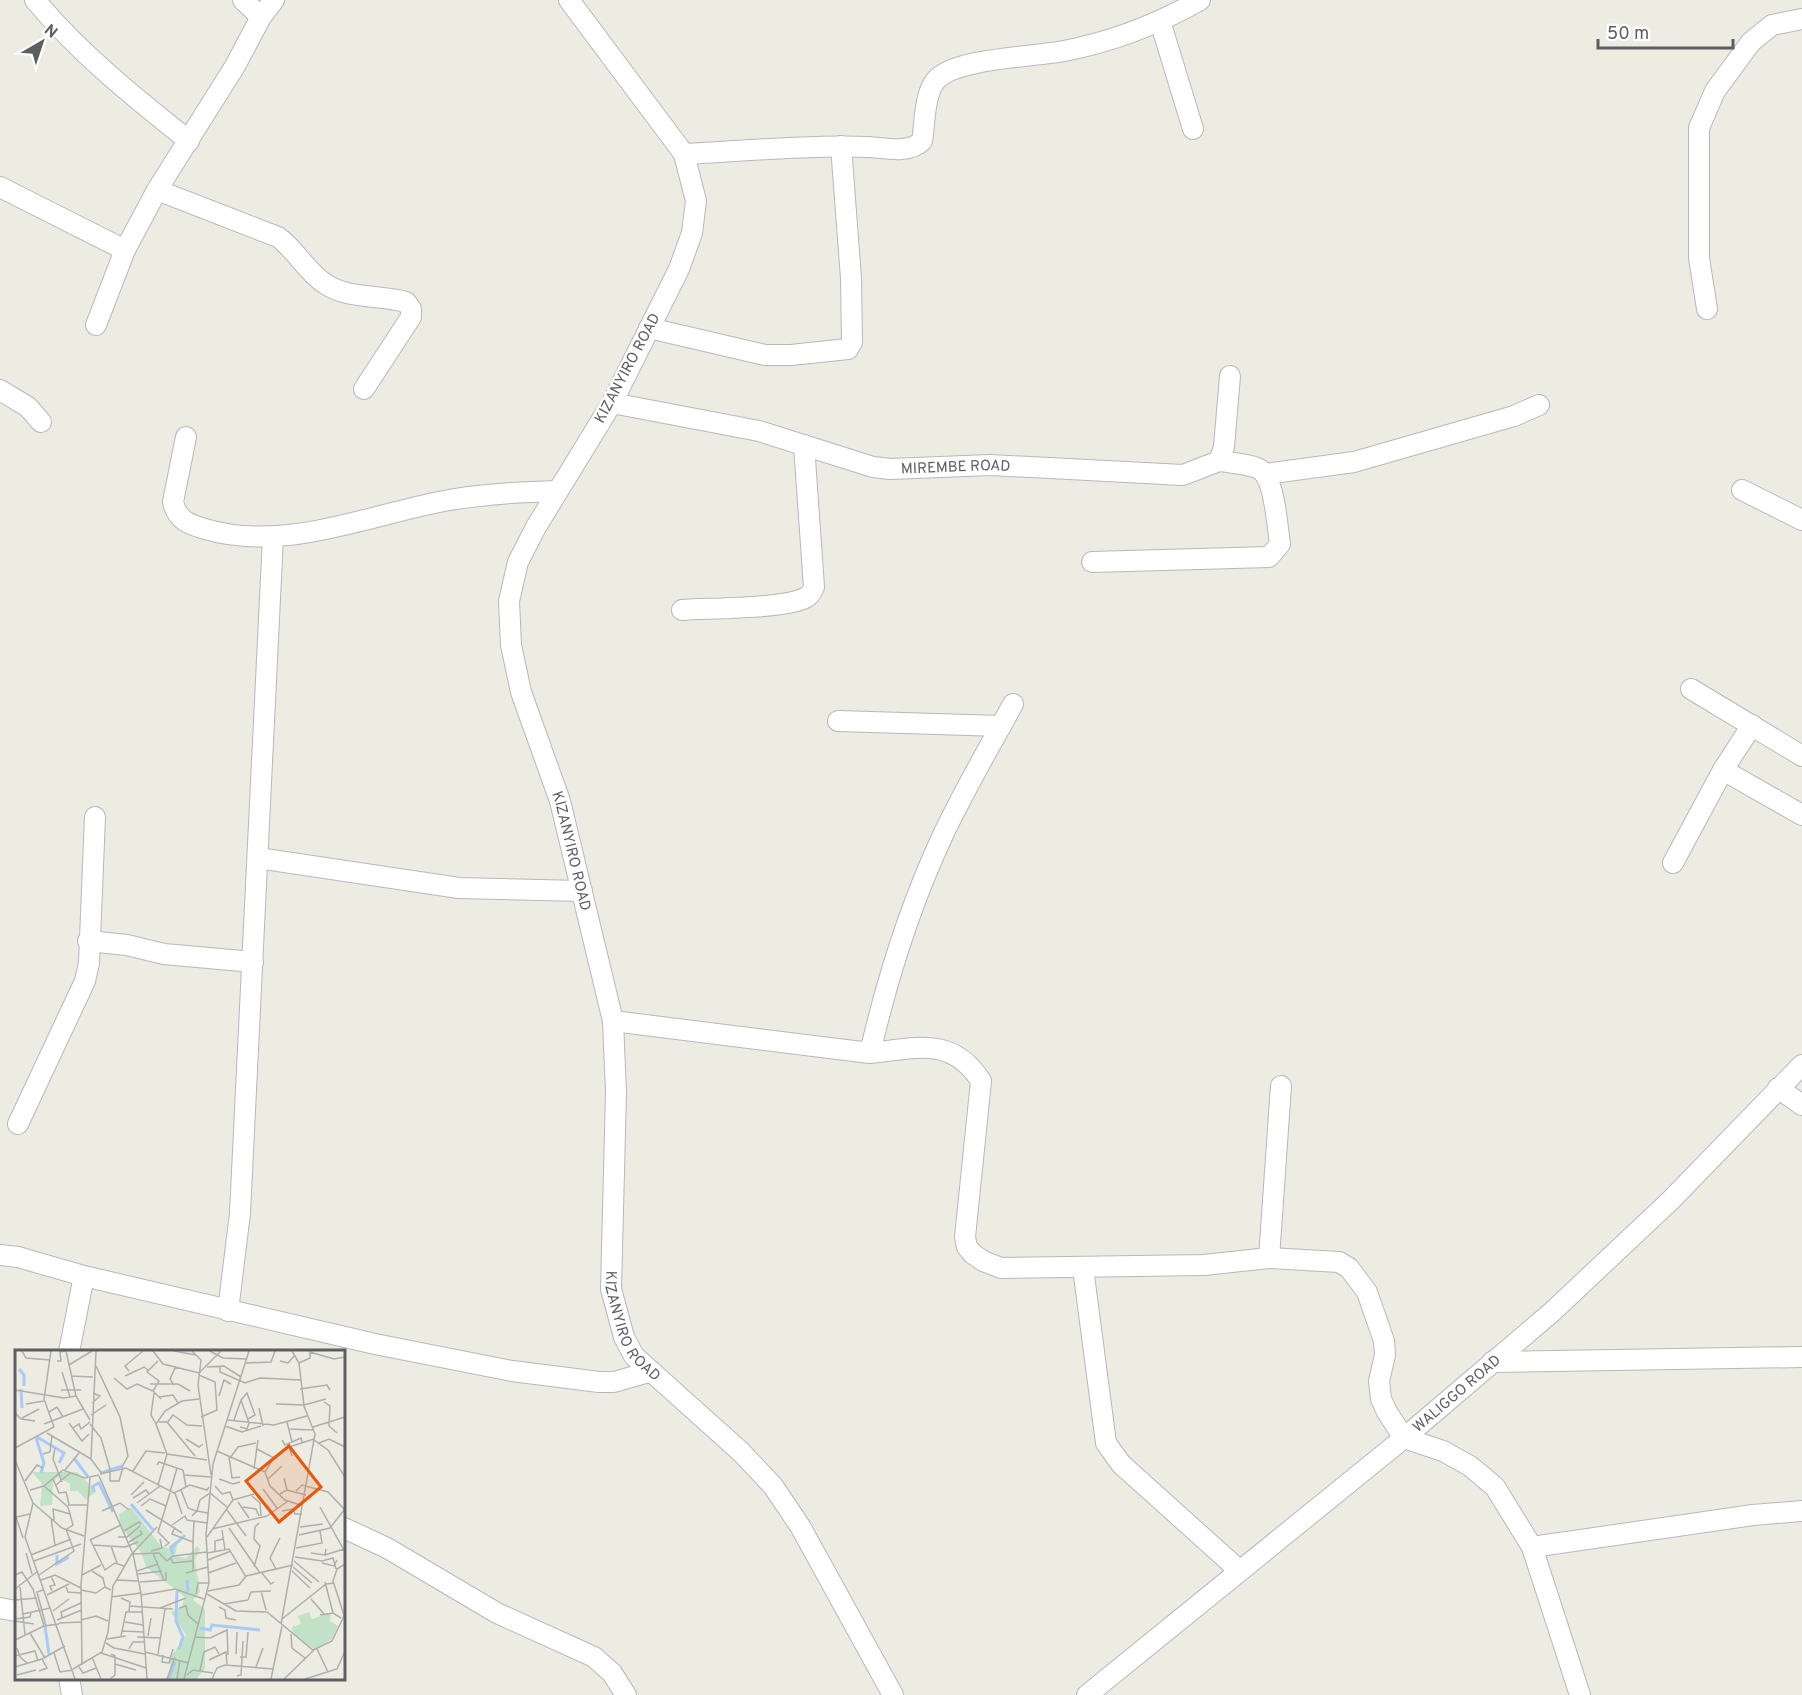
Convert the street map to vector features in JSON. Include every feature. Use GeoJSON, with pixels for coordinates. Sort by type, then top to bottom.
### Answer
{"type":"FeatureCollection","features":[{"type":"Feature","properties":{"kind":"street"},"geometry":{"type":"LineString","coordinates":[[35,0],[80,50],[189,141]]}},
{"type":"Feature","properties":{"kind":"street"},"geometry":{"type":"LineString","coordinates":[[243,0],[261,17]]}},
{"type":"Feature","properties":{"kind":"street"},"geometry":{"type":"LineString","coordinates":[[96,325],[125,250],[157,190],[189,141],[261,17],[274,0]]}},
{"type":"Feature","properties":{"kind":"street","name":"KIZANYIRO ROAD"},"geometry":{"type":"LineString","coordinates":[[569,0],[684,154],[696,201],[692,233],[679,269],[612,403],[557,491],[518,562],[509,601],[511,645],[521,692],[560,801],[613,1021],[616,1092],[610,1289],[624,1337],[634,1356],[649,1372],[741,1452],[772,1486],[800,1526],[893,1695]]}},
{"type":"Feature","properties":{"kind":"street"},"geometry":{"type":"LineString","coordinates":[[684,154],[841,146],[905,149],[917,146],[922,141],[931,88],[946,72],[998,59],[1064,51],[1200,0]]}},
{"type":"Feature","properties":{"kind":"street"},"geometry":{"type":"LineString","coordinates":[[1170,12],[1193,129]]}},
{"type":"Feature","properties":{"kind":"street"},"geometry":{"type":"LineString","coordinates":[[1707,309],[1699,258],[1699,128],[1715,91],[1751,42],[1772,26],[1802,20]]}},
{"type":"Feature","properties":{"kind":"street"},"geometry":{"type":"LineString","coordinates":[[649,328],[765,355],[849,349],[852,342],[852,278],[841,146]]}},
{"type":"Feature","properties":{"kind":"street"},"geometry":{"type":"LineString","coordinates":[[0,187],[125,250]]}},
{"type":"Feature","properties":{"kind":"street"},"geometry":{"type":"LineString","coordinates":[[157,190],[278,237],[291,246],[324,284],[339,290],[406,302],[411,309],[411,317],[364,389]]}},
{"type":"Feature","properties":{"kind":"street"},"geometry":{"type":"LineString","coordinates":[[1092,562],[1269,557],[1280,544],[1271,488],[1265,474],[1259,468],[1219,461],[1224,447],[1230,376]]}},
{"type":"Feature","properties":{"kind":"street"},"geometry":{"type":"LineString","coordinates":[[0,390],[28,407],[41,423]]}},
{"type":"Feature","properties":{"kind":"street","name":"MIREMBE ROAD"},"geometry":{"type":"LineString","coordinates":[[612,403],[759,431],[873,467],[890,469],[990,465],[1183,476],[1219,461]]}},
{"type":"Feature","properties":{"kind":"street"},"geometry":{"type":"LineString","coordinates":[[1265,474],[1354,462],[1514,416],[1539,405]]}},
{"type":"Feature","properties":{"kind":"street"},"geometry":{"type":"LineString","coordinates":[[186,437],[173,502],[180,518],[219,533],[273,537],[310,532],[439,501],[489,494],[557,491]]}},
{"type":"Feature","properties":{"kind":"street"},"geometry":{"type":"LineString","coordinates":[[682,610],[763,605],[805,598],[811,594],[814,587],[804,446]]}},
{"type":"Feature","properties":{"kind":"street"},"geometry":{"type":"LineString","coordinates":[[1742,490],[1802,520]]}},
{"type":"Feature","properties":{"kind":"street"},"geometry":{"type":"LineString","coordinates":[[228,1311],[240,1213],[273,537]]}},
{"type":"Feature","properties":{"kind":"street"},"geometry":{"type":"LineString","coordinates":[[1691,688],[1802,756]]}},
{"type":"Feature","properties":{"kind":"street"},"geometry":{"type":"LineString","coordinates":[[870,1053],[892,970],[913,904],[942,836],[1013,704]]}},
{"type":"Feature","properties":{"kind":"street"},"geometry":{"type":"LineString","coordinates":[[838,721],[1001,726]]}},
{"type":"Feature","properties":{"kind":"street"},"geometry":{"type":"LineString","coordinates":[[1673,863],[1724,770],[1752,726]]}},
{"type":"Feature","properties":{"kind":"street"},"geometry":{"type":"LineString","coordinates":[[1724,770],[1802,815]]}},
{"type":"Feature","properties":{"kind":"street"},"geometry":{"type":"LineString","coordinates":[[18,1124],[85,981],[89,963],[88,940],[95,817]]}},
{"type":"Feature","properties":{"kind":"street"},"geometry":{"type":"LineString","coordinates":[[258,858],[459,888],[582,891]]}},
{"type":"Feature","properties":{"kind":"street"},"geometry":{"type":"LineString","coordinates":[[88,940],[127,945],[164,954],[253,962]]}},
{"type":"Feature","properties":{"kind":"street"},"geometry":{"type":"LineString","coordinates":[[613,1021],[870,1053],[924,1047],[942,1048],[970,1065],[981,1082],[965,1237],[967,1247],[973,1254],[1001,1268],[1214,1264],[1269,1258],[1339,1262],[1357,1276],[1367,1292],[1384,1341],[1385,1355],[1379,1381],[1381,1399],[1404,1438],[1443,1451],[1470,1467],[1495,1487],[1532,1546],[1580,1695]]}},
{"type":"Feature","properties":{"kind":"street","name":"WALIGGO ROAD"},"geometry":{"type":"LineString","coordinates":[[1087,1695],[1404,1438],[1552,1312],[1671,1200],[1802,1065]]}},
{"type":"Feature","properties":{"kind":"street"},"geometry":{"type":"LineString","coordinates":[[1269,1258],[1281,1086]]}},
{"type":"Feature","properties":{"kind":"street"},"geometry":{"type":"LineString","coordinates":[[1778,1088],[1802,1105]]}},
{"type":"Feature","properties":{"kind":"street"},"geometry":{"type":"LineString","coordinates":[[0,1255],[18,1257],[84,1276],[228,1311],[375,1344],[512,1371],[599,1382],[614,1382],[649,1372]]}},
{"type":"Feature","properties":{"kind":"street"},"geometry":{"type":"LineString","coordinates":[[1083,1268],[1106,1443],[1121,1464],[1240,1571]]}},
{"type":"Feature","properties":{"kind":"street"},"geometry":{"type":"LineString","coordinates":[[69,1350],[84,1276]]}},
{"type":"Feature","properties":{"kind":"street"},"geometry":{"type":"LineString","coordinates":[[1492,1362],[1802,1357]]}},
{"type":"Feature","properties":{"kind":"street"},"geometry":{"type":"LineString","coordinates":[[1532,1546],[1753,1515],[1802,1511]]}},
{"type":"Feature","properties":{"kind":"street"},"geometry":{"type":"LineString","coordinates":[[345,1528],[387,1548],[497,1613],[594,1657],[612,1673],[626,1695]]}},
{"type":"Feature","properties":{"kind":"street"},"geometry":{"type":"LineString","coordinates":[[0,1608],[15,1611]]}},
{"type":"Feature","properties":{"kind":"street"},"geometry":{"type":"LineString","coordinates":[[69,1680],[72,1695]]}}]}
